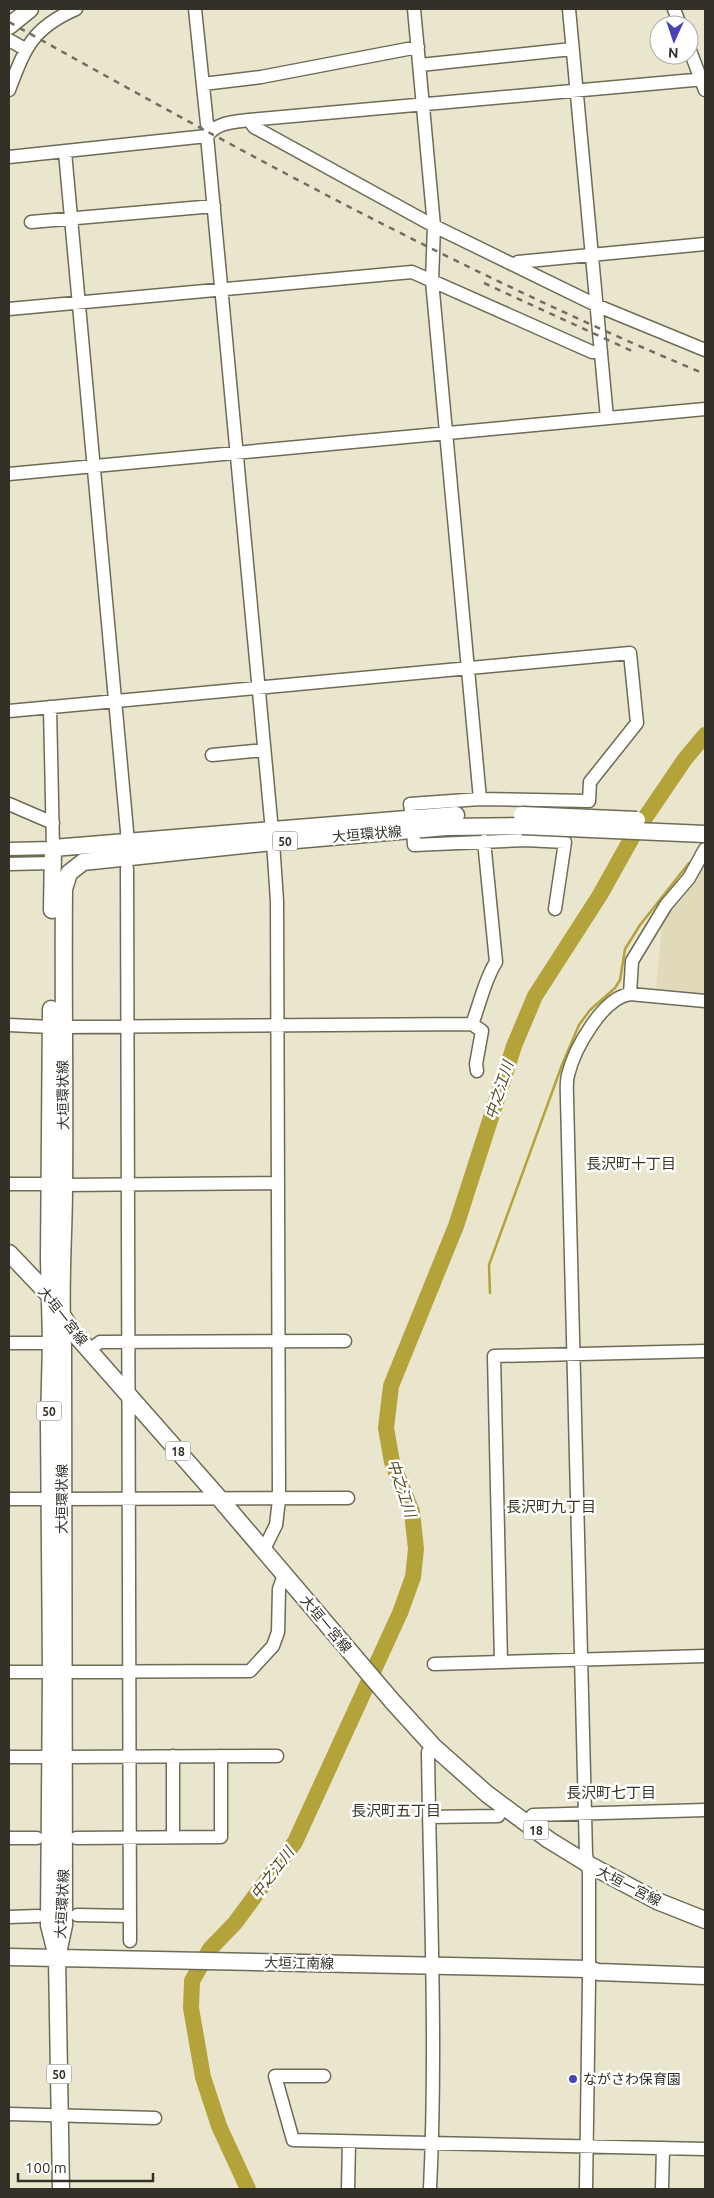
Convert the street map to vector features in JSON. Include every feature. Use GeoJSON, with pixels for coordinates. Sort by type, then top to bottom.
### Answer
{"type":"FeatureCollection","features":[{"type":"Feature","properties":{"kind":"main road"},"geometry":{"type":"LineString","coordinates":[[9,26],[30,9]]}},
{"type":"Feature","properties":{"kind":"main road","name":"大垣環状線"},"geometry":{"type":"LineString","coordinates":[[522,821],[705,834]]}},
{"type":"Feature","properties":{"kind":"main road","name":"大垣環状線"},"geometry":{"type":"LineString","coordinates":[[61,2189],[57,1958],[49,1925],[56,1757],[56,1499],[63,1344],[60,1313],[57,1185],[57,1027],[53,856],[128,842],[272,836],[412,824],[522,821],[705,823]]}},
{"type":"Feature","properties":{"kind":"main road","name":"大垣環状線"},"geometry":{"type":"LineString","coordinates":[[57,1027],[64,889],[69,873],[83,862],[272,836]]}},
{"type":"Feature","properties":{"kind":"main road","name":"50"},"geometry":{"type":"LineString","coordinates":[[64,889],[53,856],[83,862]]}},
{"type":"Feature","properties":{"kind":"main road","name":"大垣環状線"},"geometry":{"type":"LineString","coordinates":[[56,1499],[49,1424],[50,1296],[57,1185]]}},
{"type":"Feature","properties":{"kind":"main road","name":"大垣一宮線"},"geometry":{"type":"LineString","coordinates":[[9,1253],[50,1296],[73,1332],[220,1499],[392,1702],[433,1746],[467,1778],[504,1808],[588,1864],[657,1902],[705,1920]]}},
{"type":"Feature","properties":{"kind":"main road","name":"大垣江南線"},"geometry":{"type":"LineString","coordinates":[[9,1957],[589,1969],[598,1972],[705,1976]]}},
{"type":"Feature","properties":{"kind":"main road","name":"大垣江南線"},"geometry":{"type":"LineString","coordinates":[[589,1969],[598,1964],[705,1966]]}},
{"type":"Feature","properties":{"kind":"street"},"geometry":{"type":"LineString","coordinates":[[9,90],[25,50],[39,31],[59,16],[76,9]]}},
{"type":"Feature","properties":{"kind":"street"},"geometry":{"type":"LineString","coordinates":[[195,9],[207,124],[210,132],[221,290],[277,901],[280,1341],[279,1500],[276,1525],[263,1551]]}},
{"type":"Feature","properties":{"kind":"street"},"geometry":{"type":"LineString","coordinates":[[414,9],[434,226],[432,281],[480,799]]}},
{"type":"Feature","properties":{"kind":"street"},"geometry":{"type":"LineString","coordinates":[[569,9],[598,306],[600,352],[608,418]]}},
{"type":"Feature","properties":{"kind":"street"},"geometry":{"type":"LineString","coordinates":[[9,40],[25,50]]}},
{"type":"Feature","properties":{"kind":"street"},"geometry":{"type":"LineString","coordinates":[[203,84],[261,77],[418,47]]}},
{"type":"Feature","properties":{"kind":"street"},"geometry":{"type":"LineString","coordinates":[[420,65],[572,49]]}},
{"type":"Feature","properties":{"kind":"street"},"geometry":{"type":"LineString","coordinates":[[9,157],[65,152],[210,132],[223,124],[249,120],[576,90],[704,83],[696,65]]}},
{"type":"Feature","properties":{"kind":"street"},"geometry":{"type":"LineString","coordinates":[[249,120],[254,127],[434,226],[598,306],[705,350]]}},
{"type":"Feature","properties":{"kind":"street"},"geometry":{"type":"LineString","coordinates":[[65,152],[128,842]]}},
{"type":"Feature","properties":{"kind":"street"},"geometry":{"type":"LineString","coordinates":[[31,222],[214,206]]}},
{"type":"Feature","properties":{"kind":"street"},"geometry":{"type":"LineString","coordinates":[[514,265],[518,262],[705,244]]}},
{"type":"Feature","properties":{"kind":"street"},"geometry":{"type":"LineString","coordinates":[[9,309],[412,272],[592,352],[600,352]]}},
{"type":"Feature","properties":{"kind":"street"},"geometry":{"type":"LineString","coordinates":[[9,474],[705,409]]}},
{"type":"Feature","properties":{"kind":"street"},"geometry":{"type":"LineString","coordinates":[[9,711],[630,653],[637,723],[590,782],[589,801],[480,799],[410,804],[414,845],[525,840],[565,842],[555,909]]}},
{"type":"Feature","properties":{"kind":"street"},"geometry":{"type":"LineString","coordinates":[[50,707],[53,856]]}},
{"type":"Feature","properties":{"kind":"street"},"geometry":{"type":"LineString","coordinates":[[212,755],[264,750]]}},
{"type":"Feature","properties":{"kind":"street"},"geometry":{"type":"LineString","coordinates":[[9,804],[53,823]]}},
{"type":"Feature","properties":{"kind":"street"},"geometry":{"type":"LineString","coordinates":[[472,1024],[482,1001],[489,974],[496,962],[484,841]]}},
{"type":"Feature","properties":{"kind":"street"},"geometry":{"type":"LineString","coordinates":[[9,849],[53,856]]}},
{"type":"Feature","properties":{"kind":"street"},"geometry":{"type":"LineString","coordinates":[[630,994],[632,961],[666,904],[689,878],[705,849]]}},
{"type":"Feature","properties":{"kind":"street"},"geometry":{"type":"LineString","coordinates":[[9,864],[53,856]]}},
{"type":"Feature","properties":{"kind":"street"},"geometry":{"type":"LineString","coordinates":[[127,868],[130,1941]]}},
{"type":"Feature","properties":{"kind":"street"},"geometry":{"type":"LineString","coordinates":[[586,2189],[589,1969],[588,1864],[573,1354],[568,1076],[583,1038],[601,1013],[622,995],[630,994],[705,1001]]}},
{"type":"Feature","properties":{"kind":"street"},"geometry":{"type":"LineString","coordinates":[[9,1025],[57,1027],[472,1024],[482,1031],[476,1064],[477,1071]]}},
{"type":"Feature","properties":{"kind":"street"},"geometry":{"type":"LineString","coordinates":[[9,1184],[278,1183]]}},
{"type":"Feature","properties":{"kind":"street"},"geometry":{"type":"LineString","coordinates":[[89,1350],[100,1342],[345,1341]]}},
{"type":"Feature","properties":{"kind":"street"},"geometry":{"type":"LineString","coordinates":[[9,1343],[51,1343]]}},
{"type":"Feature","properties":{"kind":"street"},"geometry":{"type":"LineString","coordinates":[[501,1662],[494,1356],[705,1351]]}},
{"type":"Feature","properties":{"kind":"street"},"geometry":{"type":"LineString","coordinates":[[9,1499],[279,1500],[348,1498]]}},
{"type":"Feature","properties":{"kind":"street"},"geometry":{"type":"LineString","coordinates":[[9,1672],[250,1671],[273,1646],[278,1632],[279,1589],[284,1575]]}},
{"type":"Feature","properties":{"kind":"street"},"geometry":{"type":"LineString","coordinates":[[434,1664],[705,1656]]}},
{"type":"Feature","properties":{"kind":"street"},"geometry":{"type":"LineString","coordinates":[[430,2189],[432,2144],[432,1966],[428,1752],[433,1746]]}},
{"type":"Feature","properties":{"kind":"street"},"geometry":{"type":"LineString","coordinates":[[173,1756],[173,1836]]}},
{"type":"Feature","properties":{"kind":"street"},"geometry":{"type":"LineString","coordinates":[[76,1838],[221,1837],[221,1756]]}},
{"type":"Feature","properties":{"kind":"street"},"geometry":{"type":"LineString","coordinates":[[9,1757],[277,1756]]}},
{"type":"Feature","properties":{"kind":"street"},"geometry":{"type":"LineString","coordinates":[[429,1817],[498,1816],[504,1808]]}},
{"type":"Feature","properties":{"kind":"street"},"geometry":{"type":"LineString","coordinates":[[526,1823],[532,1815],[705,1810]]}},
{"type":"Feature","properties":{"kind":"street"},"geometry":{"type":"LineString","coordinates":[[9,1838],[37,1838]]}},
{"type":"Feature","properties":{"kind":"street"},"geometry":{"type":"LineString","coordinates":[[9,1917],[38,1916]]}},
{"type":"Feature","properties":{"kind":"street"},"geometry":{"type":"LineString","coordinates":[[77,1916],[130,1916]]}},
{"type":"Feature","properties":{"kind":"street"},"geometry":{"type":"LineString","coordinates":[[324,2076],[275,2076],[293,2140],[705,2149]]}},
{"type":"Feature","properties":{"kind":"street"},"geometry":{"type":"LineString","coordinates":[[9,2114],[155,2118]]}},
{"type":"Feature","properties":{"kind":"street"},"geometry":{"type":"LineString","coordinates":[[348,2189],[349,2142]]}},
{"type":"Feature","properties":{"kind":"street"},"geometry":{"type":"LineString","coordinates":[[662,2189],[663,2148]]}},
{"type":"Feature","properties":{"kind":"shaded area"},"geometry":{"type":"Polygon","coordinates":[[[705,864],[705,994],[656,989],[662,924],[672,907],[690,888],[705,864]]]}},
{"type":"Feature","properties":{"kind":"waterway","name":"中之江川"},"geometry":{"type":"LineString","coordinates":[[248,2189],[219,2126],[203,2077],[191,2008],[192,1981],[210,1949],[235,1923],[295,1842],[400,1613],[413,1577],[416,1549],[412,1512],[392,1462],[386,1428],[391,1386],[456,1226],[514,1046],[535,996],[600,895],[634,834],[685,759],[705,735]]}},
{"type":"Feature","properties":{"kind":"waterway"},"geometry":{"type":"LineString","coordinates":[[490,1293],[489,1265],[562,1065],[579,1025],[590,1010],[615,988],[620,980],[625,949],[640,925],[689,863]]}},
{"type":"Feature","properties":{"kind":"railway"},"geometry":{"type":"LineString","coordinates":[[9,22],[180,117],[352,208],[526,295],[705,374]]}},
{"type":"Feature","properties":{"kind":"railway"},"geometry":{"type":"LineString","coordinates":[[484,283],[634,352]]}},
{"type":"Feature","properties":{"kind":"place","name":"ながさわ保育園"},"geometry":{"type":"Point","coordinates":[573,2079]}},
{"type":"Feature","properties":{"kind":"district","name":"長沢町十丁目"},"geometry":{"type":"Point","coordinates":[631,1163]}},
{"type":"Feature","properties":{"kind":"district","name":"長沢町九丁目"},"geometry":{"type":"Point","coordinates":[551,1506]}},
{"type":"Feature","properties":{"kind":"district","name":"長沢町七丁目"},"geometry":{"type":"Point","coordinates":[611,1792]}},
{"type":"Feature","properties":{"kind":"district","name":"長沢町五丁目"},"geometry":{"type":"Point","coordinates":[396,1810]}}]}
